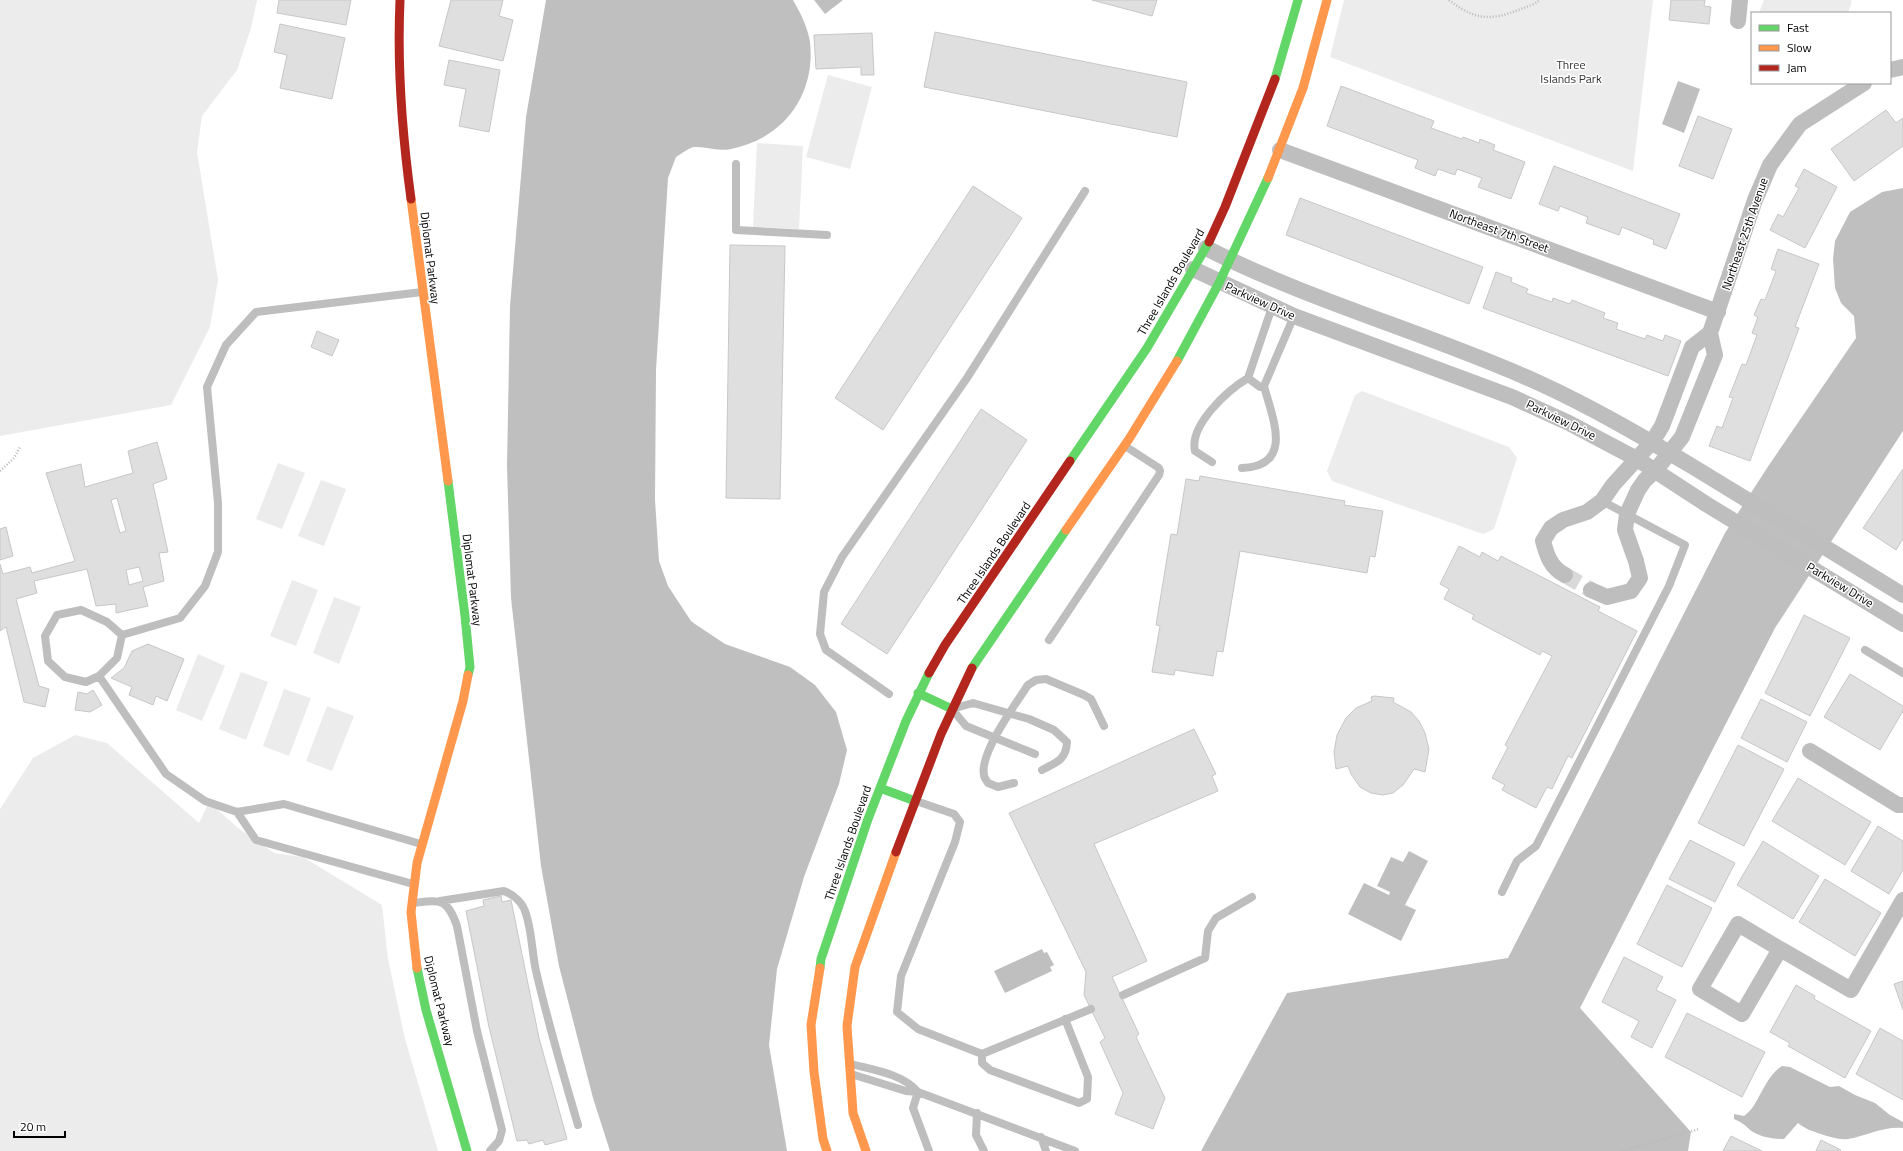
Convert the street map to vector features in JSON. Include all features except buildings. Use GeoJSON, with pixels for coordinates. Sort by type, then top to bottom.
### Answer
{"type":"FeatureCollection","features":[{"type":"Feature","properties":{"kind":"street","name":"Diplomat Parkway"},"geometry":{"type":"LineString","coordinates":[[400,0],[397,30],[399,89],[422,292],[470,667],[463,701],[417,863],[411,912],[416,965],[426,1010],[467,1151]]}},
{"type":"Feature","properties":{"kind":"street","name":"Three Islands Boulevard"},"geometry":{"type":"LineString","coordinates":[[827,1151],[823,1139],[814,1072],[811,1025],[820,959],[880,788],[918,693],[945,645],[1147,348],[1206,248],[1234,186],[1275,80],[1298,0]]}},
{"type":"Feature","properties":{"kind":"street"},"geometry":{"type":"LineString","coordinates":[[866,1151],[853,1113],[847,1026],[855,967],[915,801],[952,708],[975,663],[1125,445],[1178,360],[1231,261],[1280,150],[1303,88],[1327,0]]}},
{"type":"Feature","properties":{"kind":"street"},"geometry":{"type":"LineString","coordinates":[[1738,21],[1740,0]]}},
{"type":"Feature","properties":{"kind":"street"},"geometry":{"type":"LineString","coordinates":[[1891,70],[1903,67]]}},
{"type":"Feature","properties":{"kind":"street","name":"Northeast 25th Avenue"},"geometry":{"type":"LineString","coordinates":[[1710,333],[1755,200],[1770,165],[1800,124],[1862,84]]}},
{"type":"Feature","properties":{"kind":"street","name":"Northeast 7th Street"},"geometry":{"type":"LineString","coordinates":[[1280,150],[1718,312]]}},
{"type":"Feature","properties":{"kind":"street","name":"Parkview Drive"},"geometry":{"type":"LineString","coordinates":[[1206,248],[1274,280],[1475,356],[1579,402],[1652,442],[1903,595]]}},
{"type":"Feature","properties":{"kind":"street","name":"Parkview Drive"},"geometry":{"type":"LineString","coordinates":[[1193,270],[1294,316],[1512,396],[1569,423],[1637,459],[1706,504],[1903,624]]}},
{"type":"Feature","properties":{"kind":"street"},"geometry":{"type":"LineString","coordinates":[[1565,576],[1559,572],[1547,558],[1543,541],[1551,528],[1563,520],[1587,512],[1602,501],[1612,485],[1625,469],[1637,459],[1652,442],[1662,426],[1692,347],[1710,333],[1715,355],[1682,437],[1655,471],[1645,480],[1638,490],[1627,514],[1625,530],[1636,561],[1640,578],[1631,591],[1607,597],[1591,590]]}},
{"type":"Feature","properties":{"kind":"street"},"geometry":{"type":"LineString","coordinates":[[1569,423],[1579,402]]}},
{"type":"Feature","properties":{"kind":"street"},"geometry":{"type":"LineString","coordinates":[[918,693],[952,708]]}},
{"type":"Feature","properties":{"kind":"street"},"geometry":{"type":"LineString","coordinates":[[1810,751],[1898,805],[1903,805]]}},
{"type":"Feature","properties":{"kind":"street"},"geometry":{"type":"LineString","coordinates":[[880,788],[915,801]]}},
{"type":"Feature","properties":{"kind":"street"},"geometry":{"type":"LineString","coordinates":[[1780,949],[1742,1014],[1700,989],[1738,924],[1851,990],[1903,900]]}},
{"type":"Feature","properties":{"kind":"lane"},"geometry":{"type":"LineString","coordinates":[[736,164],[736,230],[827,235]]}},
{"type":"Feature","properties":{"kind":"lane"},"geometry":{"type":"LineString","coordinates":[[889,694],[826,650],[820,634],[824,592],[842,557],[967,378],[1085,191]]}},
{"type":"Feature","properties":{"kind":"lane"},"geometry":{"type":"LineString","coordinates":[[122,635],[180,618],[205,586],[218,552],[218,503],[207,388],[226,345],[256,312],[422,292]]}},
{"type":"Feature","properties":{"kind":"lane"},"geometry":{"type":"LineString","coordinates":[[1212,462],[1195,452],[1193,444],[1196,434],[1213,409],[1236,386],[1248,378],[1272,307]]}},
{"type":"Feature","properties":{"kind":"lane"},"geometry":{"type":"LineString","coordinates":[[1242,468],[1260,465],[1266,462],[1271,457],[1276,446],[1276,431],[1264,386],[1294,316]]}},
{"type":"Feature","properties":{"kind":"lane"},"geometry":{"type":"LineString","coordinates":[[1248,378],[1256,385],[1260,387],[1264,386]]}},
{"type":"Feature","properties":{"kind":"lane"},"geometry":{"type":"LineString","coordinates":[[1049,640],[1159,475],[1159,468],[1125,445]]}},
{"type":"Feature","properties":{"kind":"lane"},"geometry":{"type":"LineString","coordinates":[[1502,892],[1517,861],[1536,846],[1669,586],[1685,545],[1602,501]]}},
{"type":"Feature","properties":{"kind":"lane"},"geometry":{"type":"LineString","coordinates":[[81,610],[107,622],[122,635],[117,658],[99,676],[86,682],[65,677],[48,661],[45,636],[57,615],[81,610]]}},
{"type":"Feature","properties":{"kind":"lane"},"geometry":{"type":"LineString","coordinates":[[1865,650],[1903,673]]}},
{"type":"Feature","properties":{"kind":"lane"},"geometry":{"type":"LineString","coordinates":[[99,676],[166,774],[205,801],[237,812],[284,804],[422,844]]}},
{"type":"Feature","properties":{"kind":"lane"},"geometry":{"type":"LineString","coordinates":[[1014,783],[998,787],[988,783],[984,776],[984,764],[995,738],[1028,685],[1036,680],[1046,679],[1084,695],[1091,699],[1104,726]]}},
{"type":"Feature","properties":{"kind":"lane"},"geometry":{"type":"LineString","coordinates":[[1035,754],[966,726],[952,708],[973,703],[1029,720],[1054,730],[1066,742],[1066,753],[1060,760],[1042,770]]}},
{"type":"Feature","properties":{"kind":"lane"},"geometry":{"type":"LineString","coordinates":[[915,801],[954,814],[960,822],[955,842],[901,976],[897,1012],[918,1029],[982,1054],[1091,1009]]}},
{"type":"Feature","properties":{"kind":"lane"},"geometry":{"type":"LineString","coordinates":[[237,812],[256,840],[415,884]]}},
{"type":"Feature","properties":{"kind":"lane"},"geometry":{"type":"LineString","coordinates":[[412,903],[504,891],[511,894],[519,901],[526,913],[536,971],[556,1049],[578,1124]]}},
{"type":"Feature","properties":{"kind":"lane"},"geometry":{"type":"LineString","coordinates":[[1123,995],[1205,958],[1208,930],[1216,918],[1252,897]]}},
{"type":"Feature","properties":{"kind":"lane"},"geometry":{"type":"LineString","coordinates":[[440,900],[446,904],[452,912],[457,926],[477,1031],[502,1130],[500,1141],[490,1151]]}},
{"type":"Feature","properties":{"kind":"lane"},"geometry":{"type":"LineString","coordinates":[[982,1054],[982,1063],[990,1070],[1079,1103],[1087,1099],[1088,1077],[1065,1019]]}},
{"type":"Feature","properties":{"kind":"lane"},"geometry":{"type":"LineString","coordinates":[[850,1064],[886,1073],[911,1083],[918,1092]]}},
{"type":"Feature","properties":{"kind":"lane"},"geometry":{"type":"LineString","coordinates":[[850,1074],[906,1091],[918,1092],[1042,1137],[1075,1151]]}},
{"type":"Feature","properties":{"kind":"lane"},"geometry":{"type":"LineString","coordinates":[[918,1092],[913,1108],[930,1151]]}},
{"type":"Feature","properties":{"kind":"lane"},"geometry":{"type":"LineString","coordinates":[[977,1114],[976,1135],[984,1151]]}},
{"type":"Feature","properties":{"kind":"lane"},"geometry":{"type":"LineString","coordinates":[[1042,1137],[1046,1151]]}},
{"type":"Feature","properties":{"kind":"path"},"geometry":{"type":"LineString","coordinates":[[1449,0],[1472,14],[1492,18],[1534,4],[1540,0]]}},
{"type":"Feature","properties":{"kind":"path"},"geometry":{"type":"LineString","coordinates":[[0,471],[14,458],[20,446]]}},
{"type":"Feature","properties":{"kind":"path"},"geometry":{"type":"LineString","coordinates":[[1622,1151],[1699,1129]]}},
{"type":"Feature","properties":{"kind":"green space"},"geometry":{"type":"Polygon","coordinates":[[[0,0],[257,0],[251,28],[237,70],[202,116],[197,152],[218,280],[210,327],[171,405],[0,436],[0,0]]]}},
{"type":"Feature","properties":{"kind":"green space","name":"Three Islands Park"},"geometry":{"type":"Polygon","coordinates":[[[1344,0],[1653,0],[1633,171],[1330,57],[1344,0]]]}},
{"type":"Feature","properties":{"kind":"green space"},"geometry":{"type":"Polygon","coordinates":[[[1764,0],[1852,1],[1848,12],[1759,12],[1764,0]]]}},
{"type":"Feature","properties":{"kind":"green space"},"geometry":{"type":"Polygon","coordinates":[[[828,75],[872,87],[850,169],[806,157],[828,75]]]}},
{"type":"Feature","properties":{"kind":"green space"},"geometry":{"type":"Polygon","coordinates":[[[757,143],[803,146],[799,229],[753,227],[757,143]]]}},
{"type":"Feature","properties":{"kind":"green space"},"geometry":{"type":"Polygon","coordinates":[[[1362,391],[1509,447],[1517,458],[1494,529],[1483,534],[1332,481],[1327,471],[1355,395],[1362,391]]]}},
{"type":"Feature","properties":{"kind":"green space"},"geometry":{"type":"Polygon","coordinates":[[[278,463],[305,473],[282,529],[256,519],[278,463]]]}},
{"type":"Feature","properties":{"kind":"green space"},"geometry":{"type":"Polygon","coordinates":[[[321,480],[346,489],[324,546],[298,536],[321,480]]]}},
{"type":"Feature","properties":{"kind":"green space"},"geometry":{"type":"Polygon","coordinates":[[[292,580],[318,590],[296,646],[270,636],[292,580]]]}},
{"type":"Feature","properties":{"kind":"green space"},"geometry":{"type":"Polygon","coordinates":[[[334,597],[361,607],[339,664],[313,653],[334,597]]]}},
{"type":"Feature","properties":{"kind":"green space"},"geometry":{"type":"Polygon","coordinates":[[[198,654],[225,666],[202,721],[176,710],[198,654]]]}},
{"type":"Feature","properties":{"kind":"green space"},"geometry":{"type":"Polygon","coordinates":[[[241,672],[268,682],[246,740],[219,729],[241,672]]]}},
{"type":"Feature","properties":{"kind":"green space"},"geometry":{"type":"Polygon","coordinates":[[[284,689],[311,698],[289,756],[263,746],[284,689]]]}},
{"type":"Feature","properties":{"kind":"green space"},"geometry":{"type":"Polygon","coordinates":[[[327,706],[354,716],[332,771],[306,761],[327,706]]]}},
{"type":"Feature","properties":{"kind":"green space"},"geometry":{"type":"Polygon","coordinates":[[[75,735],[107,743],[199,823],[209,802],[238,828],[274,853],[303,857],[382,905],[388,959],[405,1039],[438,1151],[0,1151],[0,809],[33,758],[75,735]]]}},
{"type":"Feature","properties":{"kind":"shaded area"},"geometry":{"type":"Polygon","coordinates":[[[546,0],[793,0],[803,20],[809,37],[810,61],[808,80],[801,97],[792,112],[780,125],[766,136],[750,144],[726,150],[694,147],[676,157],[668,178],[656,370],[655,500],[659,561],[668,586],[691,621],[695,624],[725,644],[790,667],[815,685],[836,712],[847,750],[839,784],[804,877],[777,969],[769,1045],[787,1151],[610,1151],[593,1098],[559,966],[541,866],[511,598],[507,466],[510,306],[526,117],[546,0]]]}},
{"type":"Feature","properties":{"kind":"shaded area"},"geometry":{"type":"Polygon","coordinates":[[[814,0],[843,0],[825,14],[814,0]]]}},
{"type":"Feature","properties":{"kind":"shaded area"},"geometry":{"type":"Polygon","coordinates":[[[1678,81],[1700,89],[1684,133],[1662,124],[1678,81]]]}},
{"type":"Feature","properties":{"kind":"shaded area"},"geometry":{"type":"Polygon","coordinates":[[[1903,188],[1903,431],[1775,628],[1580,1008],[1691,1132],[1688,1151],[1201,1151],[1287,993],[1508,958],[1725,533],[1769,465],[1856,338],[1854,316],[1841,303],[1835,288],[1833,259],[1835,241],[1850,212],[1882,192],[1903,188]]]}},
{"type":"Feature","properties":{"kind":"shaded area"},"geometry":{"type":"Polygon","coordinates":[[[1409,851],[1428,861],[1405,905],[1416,910],[1401,941],[1348,914],[1364,883],[1389,895],[1390,892],[1377,886],[1391,857],[1403,862],[1409,851]]]}},
{"type":"Feature","properties":{"kind":"shaded area"},"geometry":{"type":"Polygon","coordinates":[[[1042,949],[1044,953],[1047,952],[1054,965],[1050,967],[1052,971],[1005,993],[994,971],[1042,949]]]}},
{"type":"Feature","properties":{"kind":"shaded area"},"geometry":{"type":"Polygon","coordinates":[[[1782,1066],[1790,1067],[1830,1087],[1839,1086],[1855,1095],[1875,1103],[1890,1115],[1903,1122],[1903,1128],[1889,1128],[1848,1139],[1834,1138],[1815,1132],[1798,1123],[1784,1139],[1766,1137],[1750,1130],[1734,1119],[1734,1114],[1744,1116],[1749,1112],[1770,1078],[1782,1066]]]}},
{"type":"Feature","properties":{"kind":"tunnel"},"geometry":{"type":"LineString","coordinates":[[1565,575],[1591,590]]}},
{"type":"Feature","properties":{"kind":"traffic: fast"},"geometry":{"type":"LineString","coordinates":[[1275,79],[1298,0]]}},
{"type":"Feature","properties":{"kind":"traffic: fast"},"geometry":{"type":"LineString","coordinates":[[1177,361],[1219,283],[1268,178]]}},
{"type":"Feature","properties":{"kind":"traffic: fast"},"geometry":{"type":"LineString","coordinates":[[1070,461],[1147,348],[1209,242]]}},
{"type":"Feature","properties":{"kind":"traffic: fast"},"geometry":{"type":"LineString","coordinates":[[448,481],[465,616],[470,667],[468,675]]}},
{"type":"Feature","properties":{"kind":"traffic: fast"},"geometry":{"type":"LineString","coordinates":[[972,668],[1066,530]]}},
{"type":"Feature","properties":{"kind":"traffic: fast"},"geometry":{"type":"LineString","coordinates":[[820,968],[821,959],[868,819],[906,721],[929,673]]}},
{"type":"Feature","properties":{"kind":"traffic: fast"},"geometry":{"type":"LineString","coordinates":[[918,693],[952,709]]}},
{"type":"Feature","properties":{"kind":"traffic: fast"},"geometry":{"type":"LineString","coordinates":[[880,788],[915,801]]}},
{"type":"Feature","properties":{"kind":"traffic: fast"},"geometry":{"type":"LineString","coordinates":[[417,968],[426,1010],[467,1151]]}},
{"type":"Feature","properties":{"kind":"traffic: slow"},"geometry":{"type":"LineString","coordinates":[[1268,178],[1303,88],[1327,0]]}},
{"type":"Feature","properties":{"kind":"traffic: slow"},"geometry":{"type":"LineString","coordinates":[[411,199],[448,481]]}},
{"type":"Feature","properties":{"kind":"traffic: slow"},"geometry":{"type":"LineString","coordinates":[[1066,530],[1129,439],[1177,361]]}},
{"type":"Feature","properties":{"kind":"traffic: slow"},"geometry":{"type":"LineString","coordinates":[[417,968],[411,912],[417,863],[463,701],[468,675]]}},
{"type":"Feature","properties":{"kind":"traffic: slow"},"geometry":{"type":"LineString","coordinates":[[866,1151],[853,1113],[847,1026],[855,967],[896,852]]}},
{"type":"Feature","properties":{"kind":"traffic: slow"},"geometry":{"type":"LineString","coordinates":[[820,968],[811,1025],[814,1072],[823,1139],[827,1151]]}},
{"type":"Feature","properties":{"kind":"traffic: jam"},"geometry":{"type":"LineString","coordinates":[[400,0],[399,50],[401,100],[411,199]]}},
{"type":"Feature","properties":{"kind":"traffic: jam"},"geometry":{"type":"LineString","coordinates":[[1209,242],[1225,207],[1275,79]]}},
{"type":"Feature","properties":{"kind":"traffic: jam"},"geometry":{"type":"LineString","coordinates":[[929,673],[945,645],[1070,461]]}},
{"type":"Feature","properties":{"kind":"traffic: jam"},"geometry":{"type":"LineString","coordinates":[[896,852],[941,734],[972,668]]}}]}
